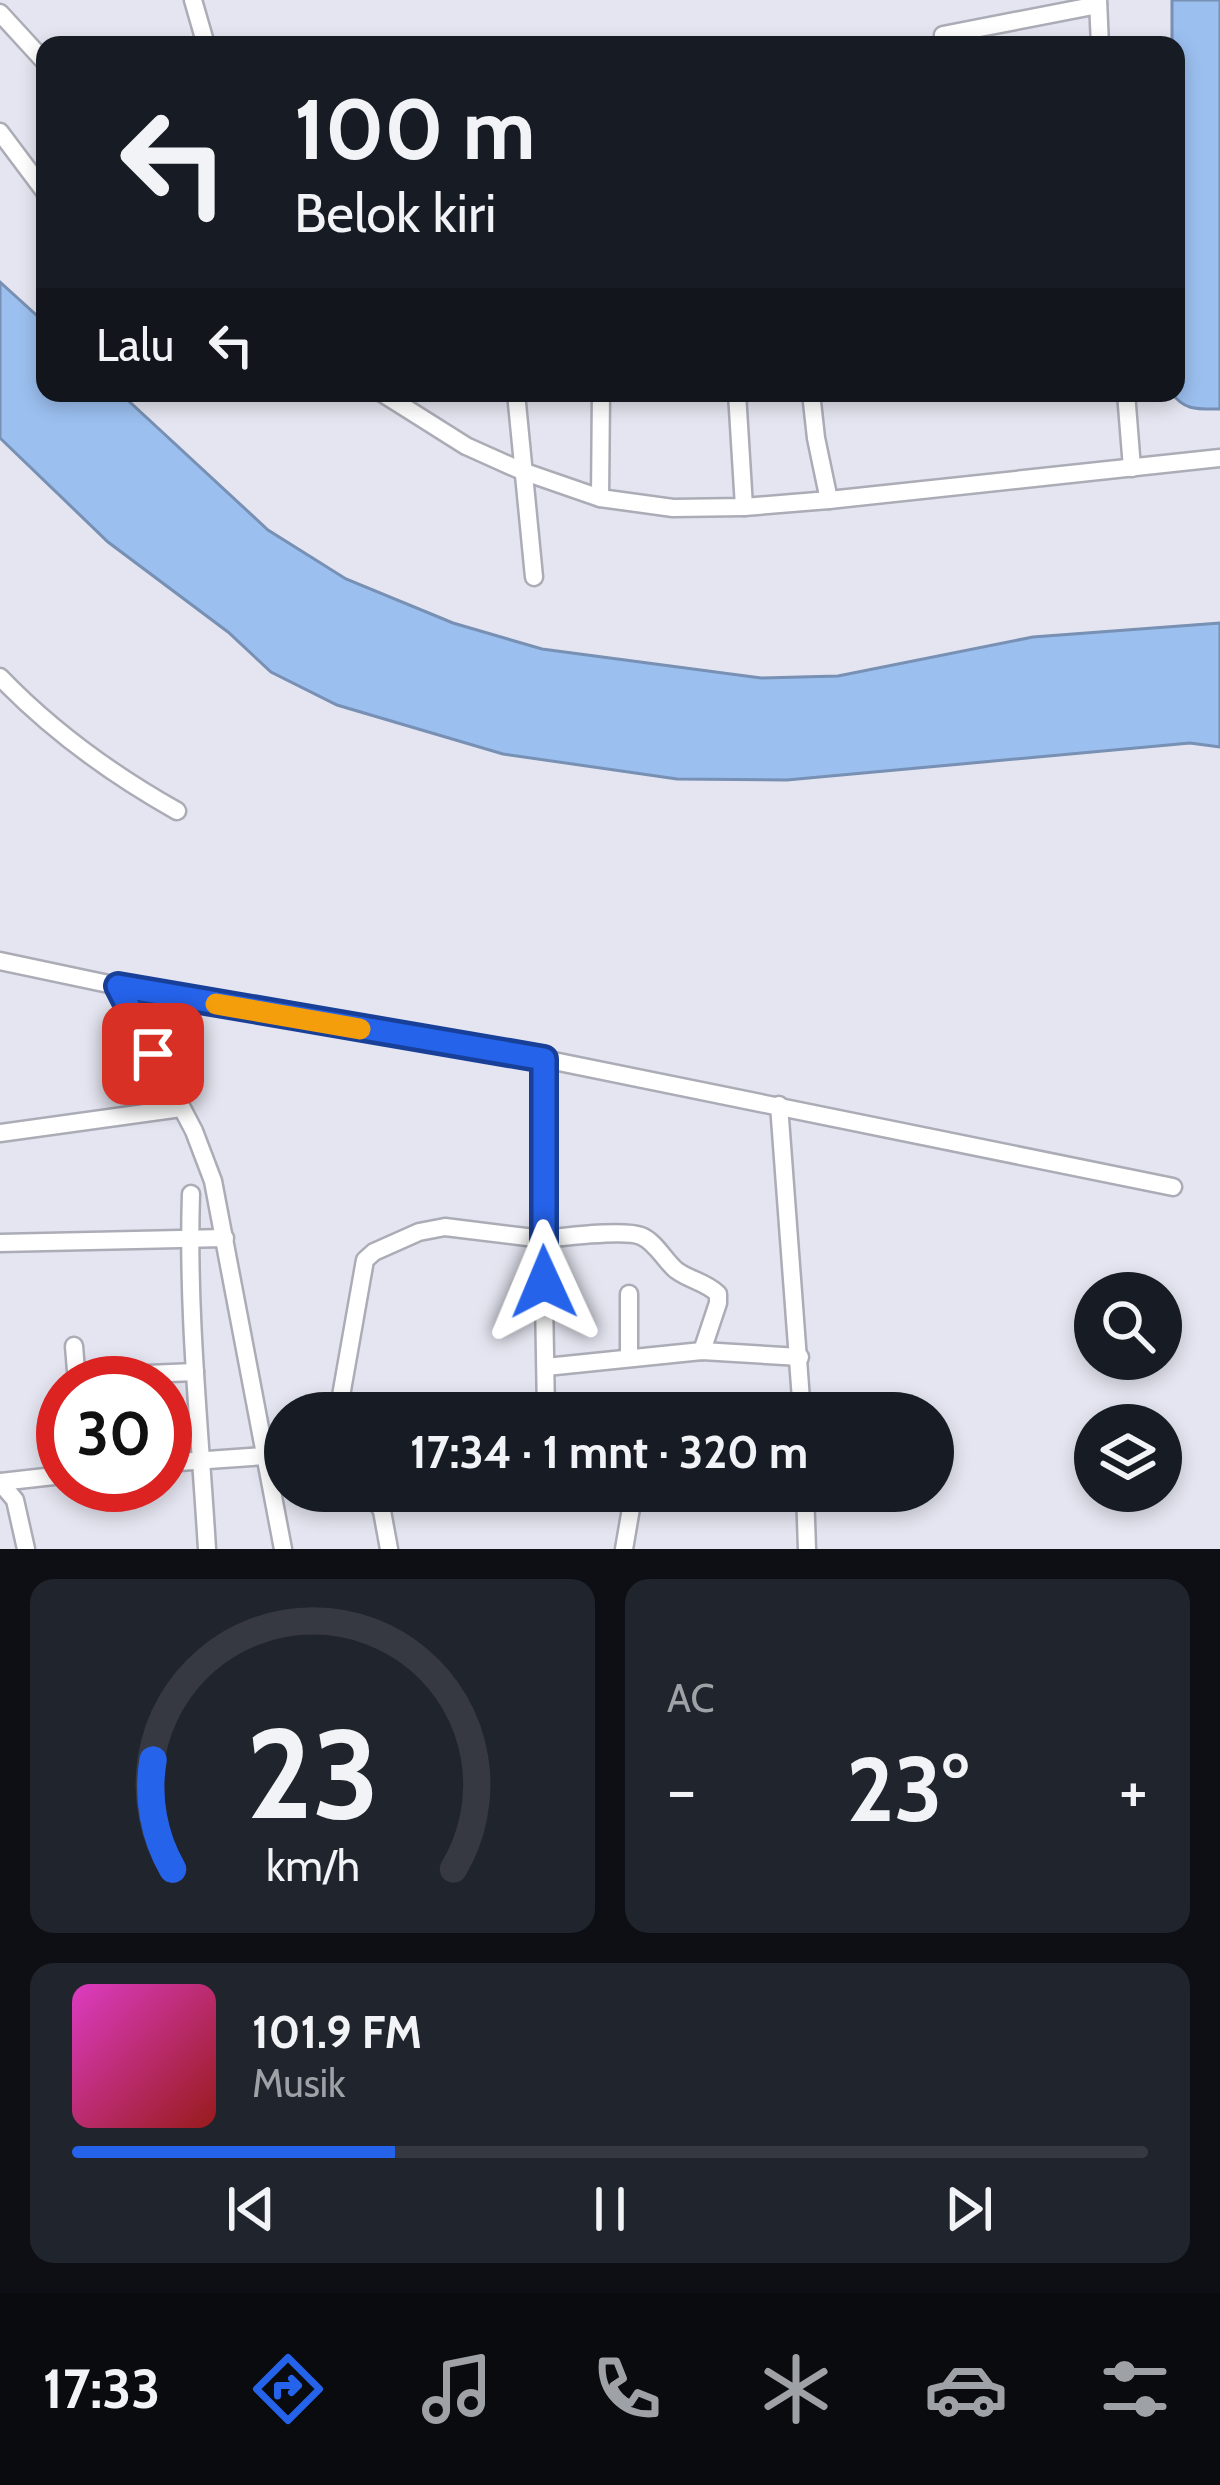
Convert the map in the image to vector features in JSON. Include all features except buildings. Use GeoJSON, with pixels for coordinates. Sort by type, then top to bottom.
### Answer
{"type":"FeatureCollection","features":[{"type":"Feature","properties":{"kind":"street"},"geometry":{"type":"LineString","coordinates":[[193,0],[203,36]]}},
{"type":"Feature","properties":{"kind":"street"},"geometry":{"type":"LineString","coordinates":[[943,36],[1098,2],[1100,36]]}},
{"type":"Feature","properties":{"kind":"street"},"geometry":{"type":"LineString","coordinates":[[0,13],[36,52]]}},
{"type":"Feature","properties":{"kind":"street"},"geometry":{"type":"LineString","coordinates":[[0,133],[36,180]]}},
{"type":"Feature","properties":{"kind":"street"},"geometry":{"type":"LineString","coordinates":[[396,402],[466,446],[522,471],[600,497],[673,508],[829,500],[1220,458]]}},
{"type":"Feature","properties":{"kind":"street"},"geometry":{"type":"LineString","coordinates":[[517,402],[534,578]]}},
{"type":"Feature","properties":{"kind":"street"},"geometry":{"type":"LineString","coordinates":[[600,497],[601,402]]}},
{"type":"Feature","properties":{"kind":"street"},"geometry":{"type":"LineString","coordinates":[[737,402],[743,507]]}},
{"type":"Feature","properties":{"kind":"street"},"geometry":{"type":"LineString","coordinates":[[812,402],[829,500]]}},
{"type":"Feature","properties":{"kind":"street"},"geometry":{"type":"LineString","coordinates":[[1127,402],[1132,468]]}},
{"type":"Feature","properties":{"kind":"street"},"geometry":{"type":"LineString","coordinates":[[0,677],[126,782],[177,811]]}},
{"type":"Feature","properties":{"kind":"street"},"geometry":{"type":"LineString","coordinates":[[0,961],[118,986],[544,1059],[1173,1187]]}},
{"type":"Feature","properties":{"kind":"street"},"geometry":{"type":"LineString","coordinates":[[118,986],[205,1154],[264,1426]]}},
{"type":"Feature","properties":{"kind":"street"},"geometry":{"type":"LineString","coordinates":[[544,1059],[546,1392]]}},
{"type":"Feature","properties":{"kind":"street"},"geometry":{"type":"LineString","coordinates":[[779,1105],[801,1392]]}},
{"type":"Feature","properties":{"kind":"street"},"geometry":{"type":"LineString","coordinates":[[0,1133],[181,1108]]}},
{"type":"Feature","properties":{"kind":"street"},"geometry":{"type":"LineString","coordinates":[[191,1194],[199,1460],[207,1549]]}},
{"type":"Feature","properties":{"kind":"street"},"geometry":{"type":"LineString","coordinates":[[342,1392],[365,1260],[419,1232],[446,1227],[543,1239],[641,1236],[671,1267],[718,1294],[702,1351]]}},
{"type":"Feature","properties":{"kind":"street"},"geometry":{"type":"LineString","coordinates":[[0,1243],[225,1238]]}},
{"type":"Feature","properties":{"kind":"street"},"geometry":{"type":"LineString","coordinates":[[629,1294],[629,1358]]}},
{"type":"Feature","properties":{"kind":"street"},"geometry":{"type":"LineString","coordinates":[[74,1346],[75,1356]]}},
{"type":"Feature","properties":{"kind":"street"},"geometry":{"type":"LineString","coordinates":[[546,1367],[702,1351],[800,1357]]}},
{"type":"Feature","properties":{"kind":"street"},"geometry":{"type":"LineString","coordinates":[[192,1372],[196,1372]]}},
{"type":"Feature","properties":{"kind":"street"},"geometry":{"type":"LineString","coordinates":[[192,1461],[264,1464]]}},
{"type":"Feature","properties":{"kind":"street"},"geometry":{"type":"LineString","coordinates":[[0,1482],[36,1477]]}},
{"type":"Feature","properties":{"kind":"street"},"geometry":{"type":"LineString","coordinates":[[0,1482],[15,1500],[26,1549]]}},
{"type":"Feature","properties":{"kind":"street"},"geometry":{"type":"LineString","coordinates":[[278,1512],[283,1549]]}},
{"type":"Feature","properties":{"kind":"street"},"geometry":{"type":"LineString","coordinates":[[382,1512],[389,1549]]}},
{"type":"Feature","properties":{"kind":"street"},"geometry":{"type":"LineString","coordinates":[[624,1549],[630,1512]]}},
{"type":"Feature","properties":{"kind":"street"},"geometry":{"type":"LineString","coordinates":[[806,1512],[807,1549]]}},
{"type":"Feature","properties":{"kind":"water"},"geometry":{"type":"Polygon","coordinates":[[[1172,0],[1220,0],[1220,409],[1199,409],[1181,402],[1185,402],[1185,36],[1172,36],[1172,0]]]}},
{"type":"Feature","properties":{"kind":"water"},"geometry":{"type":"Polygon","coordinates":[[[0,282],[36,315],[36,402],[130,402],[268,530],[346,579],[453,623],[542,649],[761,678],[838,676],[1033,637],[1220,623],[1220,747],[1190,743],[787,780],[677,779],[503,754],[337,705],[271,672],[228,632],[108,542],[0,438],[0,282]]]}},
{"type":"Feature","properties":{"kind":"slow traffic"},"geometry":{"type":"LineString","coordinates":[[216,1004],[360,1029]]}},
{"type":"Feature","properties":{"kind":"route"},"geometry":{"type":"LineString","coordinates":[[153,1054],[118,986],[544,1059],[544,1282]]}}]}
